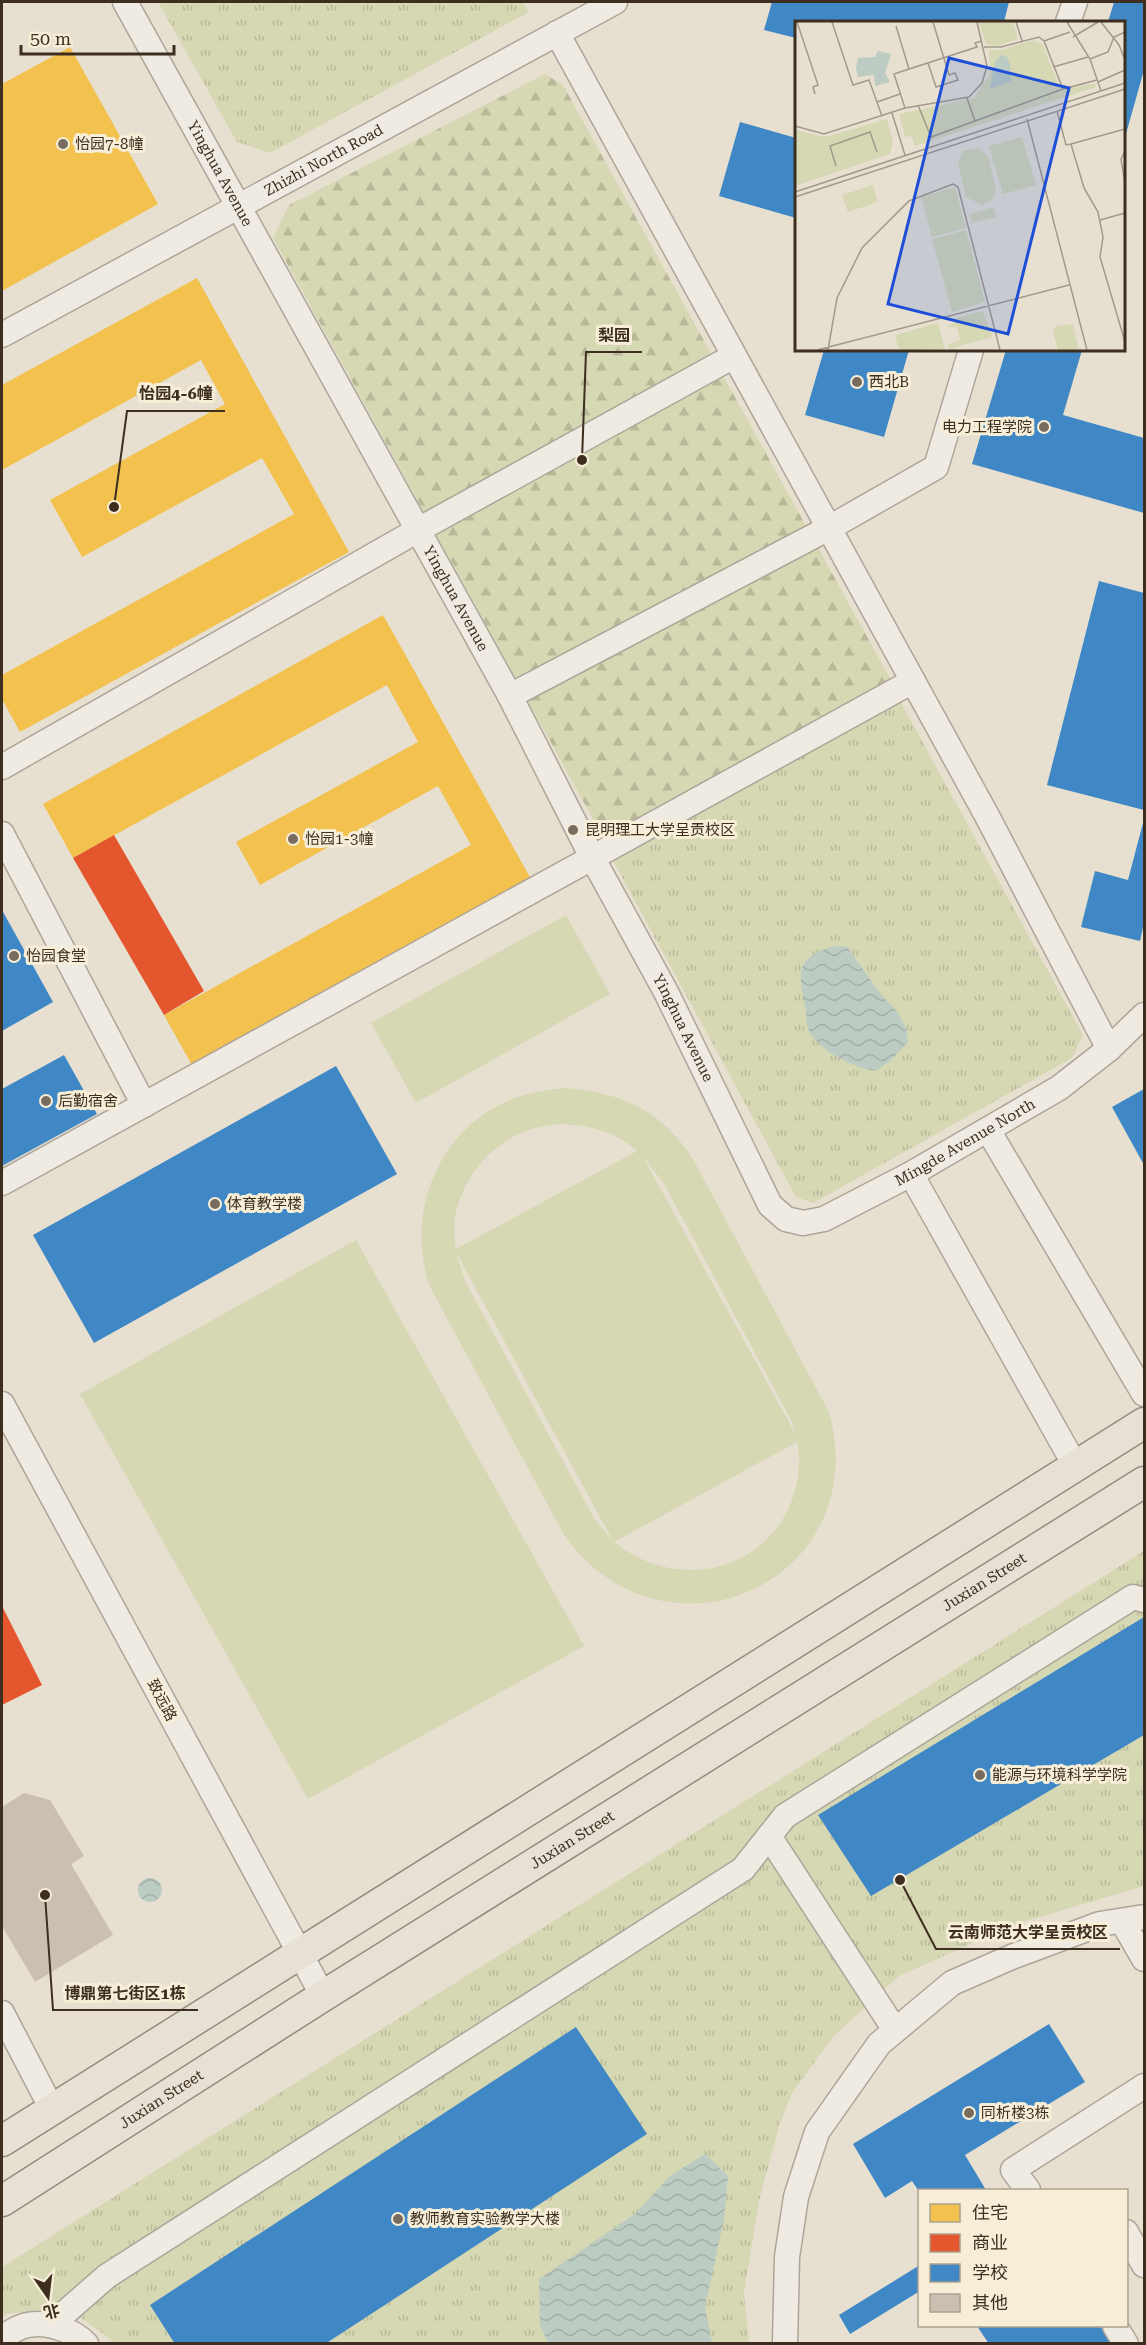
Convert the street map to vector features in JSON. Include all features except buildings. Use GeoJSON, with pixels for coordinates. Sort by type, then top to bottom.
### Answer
{"type":"FeatureCollection","features":[{"type":"Feature","properties":{"kind":"main road"},"geometry":{"type":"LineString","coordinates":[[2,2141],[299,1952],[1144,1423]]}},
{"type":"Feature","properties":{"kind":"main road","name":"Juxian Street"},"geometry":{"type":"LineString","coordinates":[[2,2200],[323,1996],[1144,1482]]}},
{"type":"Feature","properties":{"kind":"street","name":"Yinghua Avenue"},"geometry":{"type":"LineString","coordinates":[[125,2],[510,696],[593,859],[666,992],[770,1205]]}},
{"type":"Feature","properties":{"kind":"street","name":"Zhizhi North Road"},"geometry":{"type":"LineString","coordinates":[[2,335],[615,2]]}},
{"type":"Feature","properties":{"kind":"street"},"geometry":{"type":"LineString","coordinates":[[1068,21],[1075,2]]}},
{"type":"Feature","properties":{"kind":"street"},"geometry":{"type":"LineString","coordinates":[[556,33],[986,814],[1109,1049]]}},
{"type":"Feature","properties":{"kind":"street"},"geometry":{"type":"LineString","coordinates":[[510,696],[829,528],[936,467],[971,351]]}},
{"type":"Feature","properties":{"kind":"street"},"geometry":{"type":"LineString","coordinates":[[2,767],[418,530],[734,357]]}},
{"type":"Feature","properties":{"kind":"street"},"geometry":{"type":"LineString","coordinates":[[2,1183],[913,681]]}},
{"type":"Feature","properties":{"kind":"street"},"geometry":{"type":"LineString","coordinates":[[2,834],[144,1105]]}},
{"type":"Feature","properties":{"kind":"street","name":"Mingde Avenue North"},"geometry":{"type":"LineString","coordinates":[[770,1205],[786,1219],[803,1224],[824,1218],[910,1174],[1059,1088],[1109,1049],[1144,1015]]}},
{"type":"Feature","properties":{"kind":"street"},"geometry":{"type":"LineString","coordinates":[[988,1130],[1144,1394]]}},
{"type":"Feature","properties":{"kind":"street"},"geometry":{"type":"LineString","coordinates":[[910,1174],[1076,1467]]}},
{"type":"Feature","properties":{"kind":"street","name":"致远路"},"geometry":{"type":"LineString","coordinates":[[2,1404],[323,1996]]}},
{"type":"Feature","properties":{"kind":"street"},"geometry":{"type":"LineString","coordinates":[[51,2325],[107,2276],[743,1869],[785,1816],[1133,1597],[1144,1600]]}},
{"type":"Feature","properties":{"kind":"street"},"geometry":{"type":"LineString","coordinates":[[769,1836],[895,2030]]}},
{"type":"Feature","properties":{"kind":"street"},"geometry":{"type":"LineString","coordinates":[[785,2343],[787,2257],[796,2197],[817,2132],[879,2044],[952,1983],[1014,1956],[1089,1928],[1133,1919],[1144,1959]]}},
{"type":"Feature","properties":{"kind":"street"},"geometry":{"type":"LineString","coordinates":[[2,2013],[52,2109]]}},
{"type":"Feature","properties":{"kind":"street"},"geometry":{"type":"LineString","coordinates":[[1027,2189],[1013,2170],[1144,2086]]}},
{"type":"Feature","properties":{"kind":"street"},"geometry":{"type":"LineString","coordinates":[[1128,2236],[1144,2265]]}},
{"type":"Feature","properties":{"kind":"street"},"geometry":{"type":"LineString","coordinates":[[2,2337],[27,2325],[51,2325],[80,2337],[86,2343]]}},
{"type":"Feature","properties":{"kind":"street"},"geometry":{"type":"LineString","coordinates":[[1116,2327],[1126,2343]]}},
{"type":"Feature","properties":{"kind":"green space"},"geometry":{"type":"Polygon","coordinates":[[[158,2],[522,2],[529,12],[270,153],[237,142],[158,2]]]}},
{"type":"Feature","properties":{"kind":"green space"},"geometry":{"type":"Polygon","coordinates":[[[545,74],[563,85],[892,682],[604,839],[273,238],[289,205],[545,74]]]}},
{"type":"Feature","properties":{"kind":"green space"},"geometry":{"type":"Polygon","coordinates":[[[899,699],[1083,1035],[1072,1058],[813,1203],[796,1197],[610,855],[899,699]]]}},
{"type":"Feature","properties":{"kind":"green space"},"geometry":{"type":"Polygon","coordinates":[[[566,915],[610,994],[416,1103],[371,1023],[566,915]]]}},
{"type":"Feature","properties":{"kind":"green space"},"geometry":{"type":"Polygon","coordinates":[[[565,1088],[605,1094],[639,1107],[655,1117],[682,1143],[694,1161],[829,1412],[835,1471],[822,1522],[793,1562],[752,1590],[705,1603],[655,1599],[607,1577],[564,1535],[430,1287],[423,1258],[422,1230],[425,1202],[434,1175],[448,1150],[466,1129],[488,1111],[521,1096],[565,1088]],[[559,1124],[536,1128],[507,1140],[480,1164],[469,1179],[456,1213],[454,1231],[456,1249],[637,1151],[620,1138],[601,1130],[559,1124]],[[642,1155],[796,1435],[791,1420],[664,1184],[642,1155]],[[457,1256],[465,1281],[594,1518],[613,1541],[457,1256]],[[797,1442],[614,1542],[639,1558],[665,1567],[692,1570],[719,1566],[744,1557],[765,1541],[783,1519],[798,1479],[797,1442]]]}},
{"type":"Feature","properties":{"kind":"green space"},"geometry":{"type":"Polygon","coordinates":[[[356,1240],[584,1646],[308,1799],[80,1394],[356,1240]]]}},
{"type":"Feature","properties":{"kind":"green space"},"geometry":{"type":"Polygon","coordinates":[[[1144,1551],[1144,1886],[1013,1925],[899,1976],[833,2037],[792,2093],[779,2126],[759,2201],[744,2293],[749,2343],[117,2344],[66,2307],[6,2314],[2,2317],[2,2267],[1144,1551]]]}},
{"type":"Feature","properties":{"kind":"water"},"geometry":{"type":"Polygon","coordinates":[[[834,946],[847,947],[880,993],[898,1013],[906,1028],[908,1042],[891,1060],[876,1071],[837,1057],[819,1044],[808,1028],[801,982],[803,966],[806,960],[813,955],[834,946]]]}},
{"type":"Feature","properties":{"kind":"water"},"geometry":{"type":"Polygon","coordinates":[[[150,1878],[155,1879],[161,1885],[161,1895],[155,1901],[150,1902],[145,1901],[139,1895],[138,1890],[139,1885],[145,1879],[150,1878]]]}},
{"type":"Feature","properties":{"kind":"water"},"geometry":{"type":"Polygon","coordinates":[[[705,2154],[728,2176],[724,2219],[705,2307],[712,2343],[548,2343],[540,2325],[539,2279],[635,2214],[670,2176],[705,2154]]]}},
{"type":"Feature","properties":{"kind":"place","name":"怡园7-8幢"},"geometry":{"type":"Point","coordinates":[63,144]}},
{"type":"Feature","properties":{"kind":"place","name":"西北B"},"geometry":{"type":"Point","coordinates":[857,382]}},
{"type":"Feature","properties":{"kind":"place","name":"电力工程学院"},"geometry":{"type":"Point","coordinates":[1044,427]}},
{"type":"Feature","properties":{"kind":"place","name":"梨园"},"geometry":{"type":"Point","coordinates":[582,460]}},
{"type":"Feature","properties":{"kind":"place","name":"怡园4-6幢"},"geometry":{"type":"Point","coordinates":[114,507]}},
{"type":"Feature","properties":{"kind":"place","name":"昆明理工大学呈贡校区"},"geometry":{"type":"Point","coordinates":[573,830]}},
{"type":"Feature","properties":{"kind":"place","name":"怡园1-3幢"},"geometry":{"type":"Point","coordinates":[293,839]}},
{"type":"Feature","properties":{"kind":"place","name":"怡园食堂"},"geometry":{"type":"Point","coordinates":[14,956]}},
{"type":"Feature","properties":{"kind":"place","name":"后勤宿舍"},"geometry":{"type":"Point","coordinates":[46,1101]}},
{"type":"Feature","properties":{"kind":"place","name":"体育教学楼"},"geometry":{"type":"Point","coordinates":[215,1204]}},
{"type":"Feature","properties":{"kind":"place","name":"能源与环境科学学院"},"geometry":{"type":"Point","coordinates":[980,1775]}},
{"type":"Feature","properties":{"kind":"place","name":"云南师范大学呈贡校区"},"geometry":{"type":"Point","coordinates":[900,1880]}},
{"type":"Feature","properties":{"kind":"place","name":"博鼎第七街区1栋"},"geometry":{"type":"Point","coordinates":[45,1895]}},
{"type":"Feature","properties":{"kind":"place","name":"同析楼3栋"},"geometry":{"type":"Point","coordinates":[969,2113]}},
{"type":"Feature","properties":{"kind":"place","name":"教师教育实验教学大楼"},"geometry":{"type":"Point","coordinates":[398,2219]}}]}
